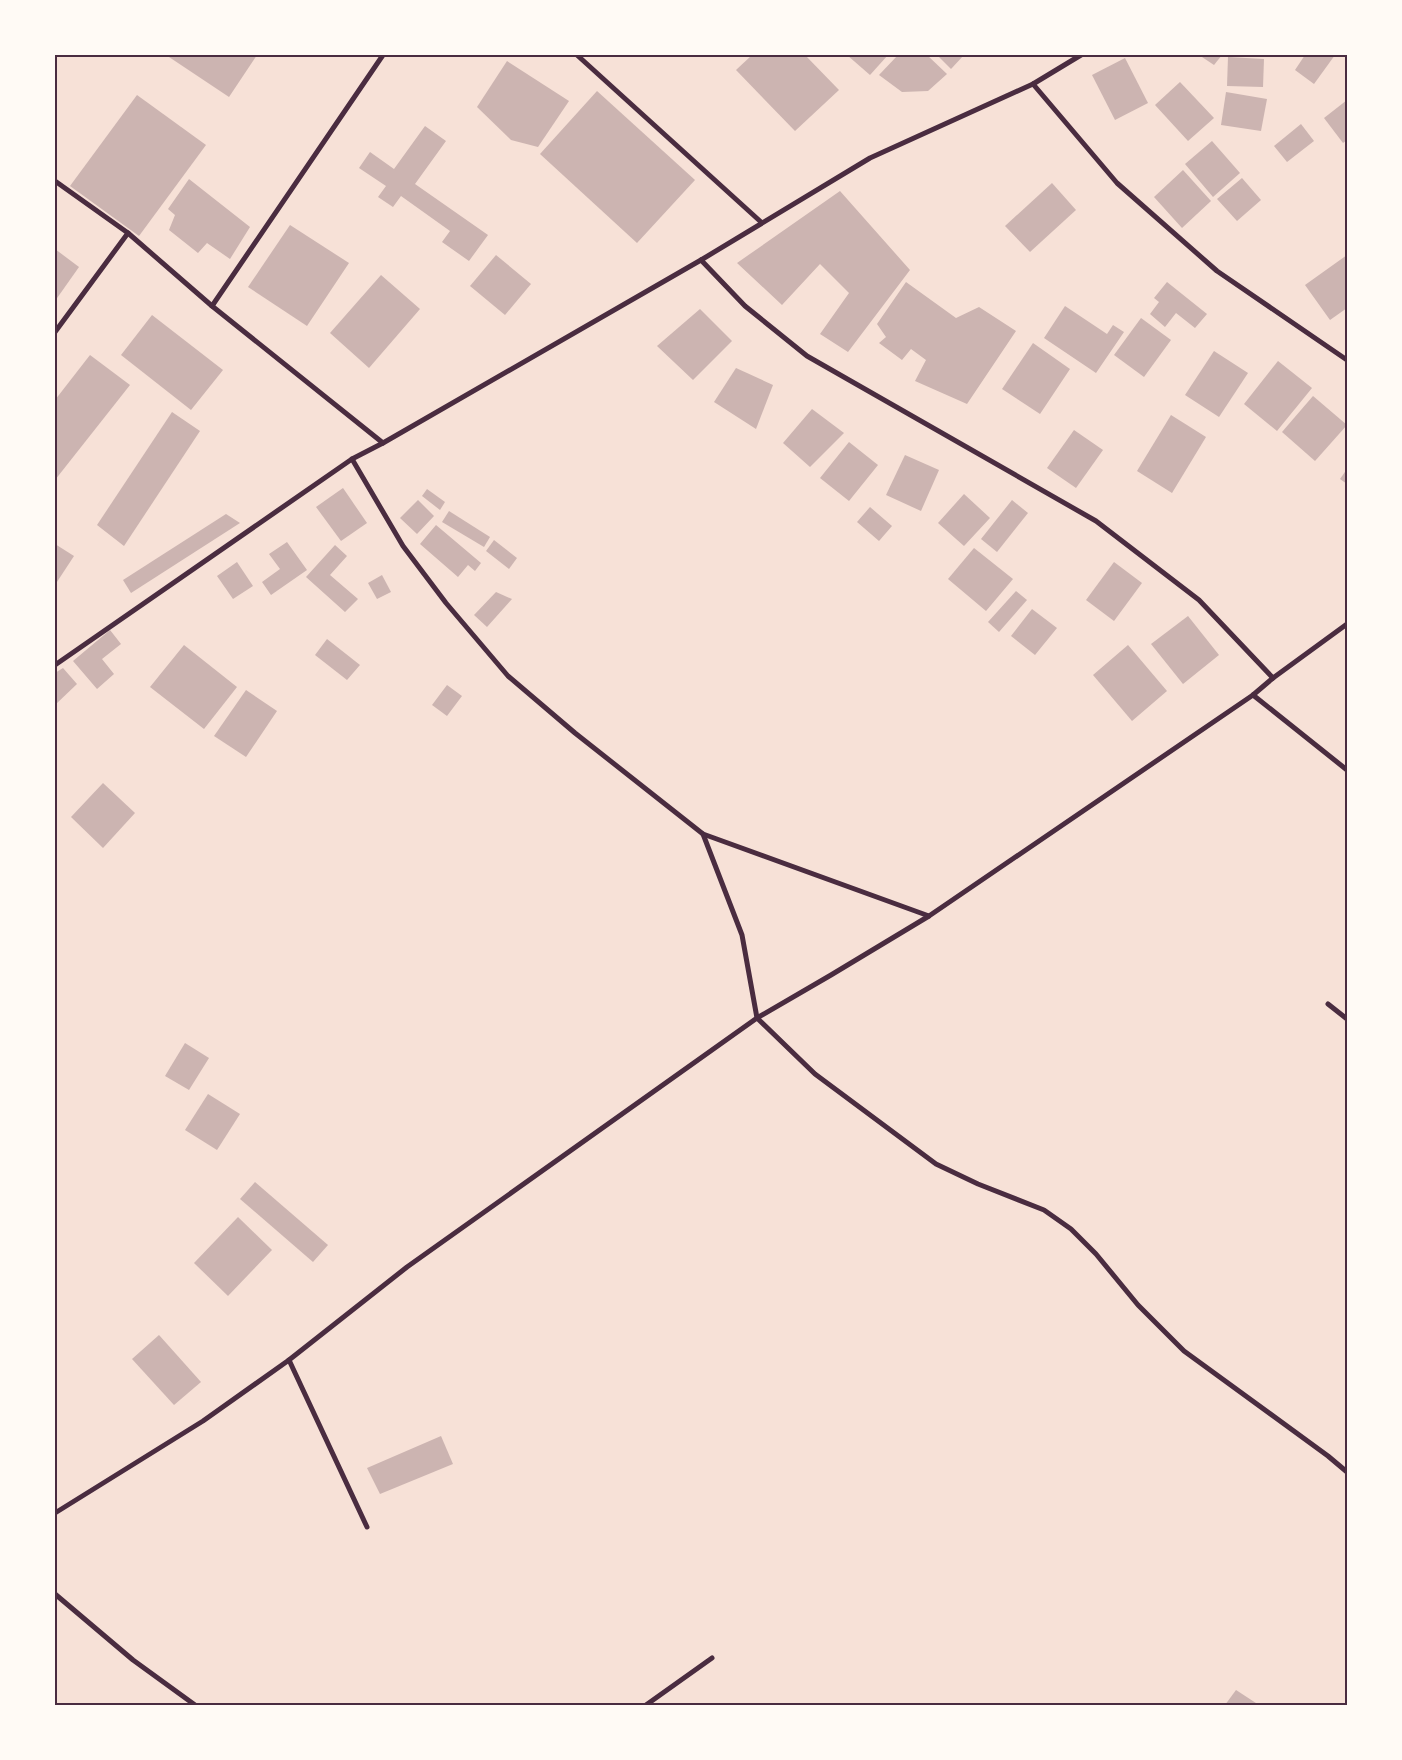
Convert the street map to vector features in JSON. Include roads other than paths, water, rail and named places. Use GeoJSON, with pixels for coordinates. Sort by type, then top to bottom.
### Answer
{"type":"FeatureCollection","features":[{"type":"Feature","properties":{"kind":"street"},"geometry":{"type":"LineString","coordinates":[[212,306],[384,55]]}},
{"type":"Feature","properties":{"kind":"street"},"geometry":{"type":"LineString","coordinates":[[577,55],[761,222]]}},
{"type":"Feature","properties":{"kind":"street"},"geometry":{"type":"LineString","coordinates":[[55,665],[352,459],[701,260],[761,222],[870,158],[1033,84],[1081,55]]}},
{"type":"Feature","properties":{"kind":"street"},"geometry":{"type":"LineString","coordinates":[[1033,84],[1117,183],[1217,271],[1347,360]]}},
{"type":"Feature","properties":{"kind":"street"},"geometry":{"type":"LineString","coordinates":[[55,181],[128,233],[212,306],[383,443]]}},
{"type":"Feature","properties":{"kind":"street"},"geometry":{"type":"LineString","coordinates":[[55,332],[128,233]]}},
{"type":"Feature","properties":{"kind":"street"},"geometry":{"type":"LineString","coordinates":[[701,260],[745,306],[807,356],[1096,520],[1199,600],[1273,678]]}},
{"type":"Feature","properties":{"kind":"street"},"geometry":{"type":"LineString","coordinates":[[352,459],[403,546],[446,603],[508,676],[575,733],[703,834],[929,916]]}},
{"type":"Feature","properties":{"kind":"street"},"geometry":{"type":"LineString","coordinates":[[55,1513],[203,1421],[289,1360],[407,1266],[757,1018],[929,916],[1252,695],[1347,624]]}},
{"type":"Feature","properties":{"kind":"street"},"geometry":{"type":"LineString","coordinates":[[1252,695],[1347,770]]}},
{"type":"Feature","properties":{"kind":"street"},"geometry":{"type":"LineString","coordinates":[[703,834],[742,935],[757,1018],[815,1074],[936,1164],[978,1184],[1044,1210],[1071,1229],[1096,1254],[1138,1305],[1184,1350],[1347,1472]]}},
{"type":"Feature","properties":{"kind":"street"},"geometry":{"type":"LineString","coordinates":[[1328,1004],[1347,1019]]}},
{"type":"Feature","properties":{"kind":"street"},"geometry":{"type":"LineString","coordinates":[[289,1360],[368,1527]]}},
{"type":"Feature","properties":{"kind":"street"},"geometry":{"type":"LineString","coordinates":[[55,1594],[133,1660],[195,1705]]}},
{"type":"Feature","properties":{"kind":"street"},"geometry":{"type":"LineString","coordinates":[[646,1705],[712,1658]]}}]}
